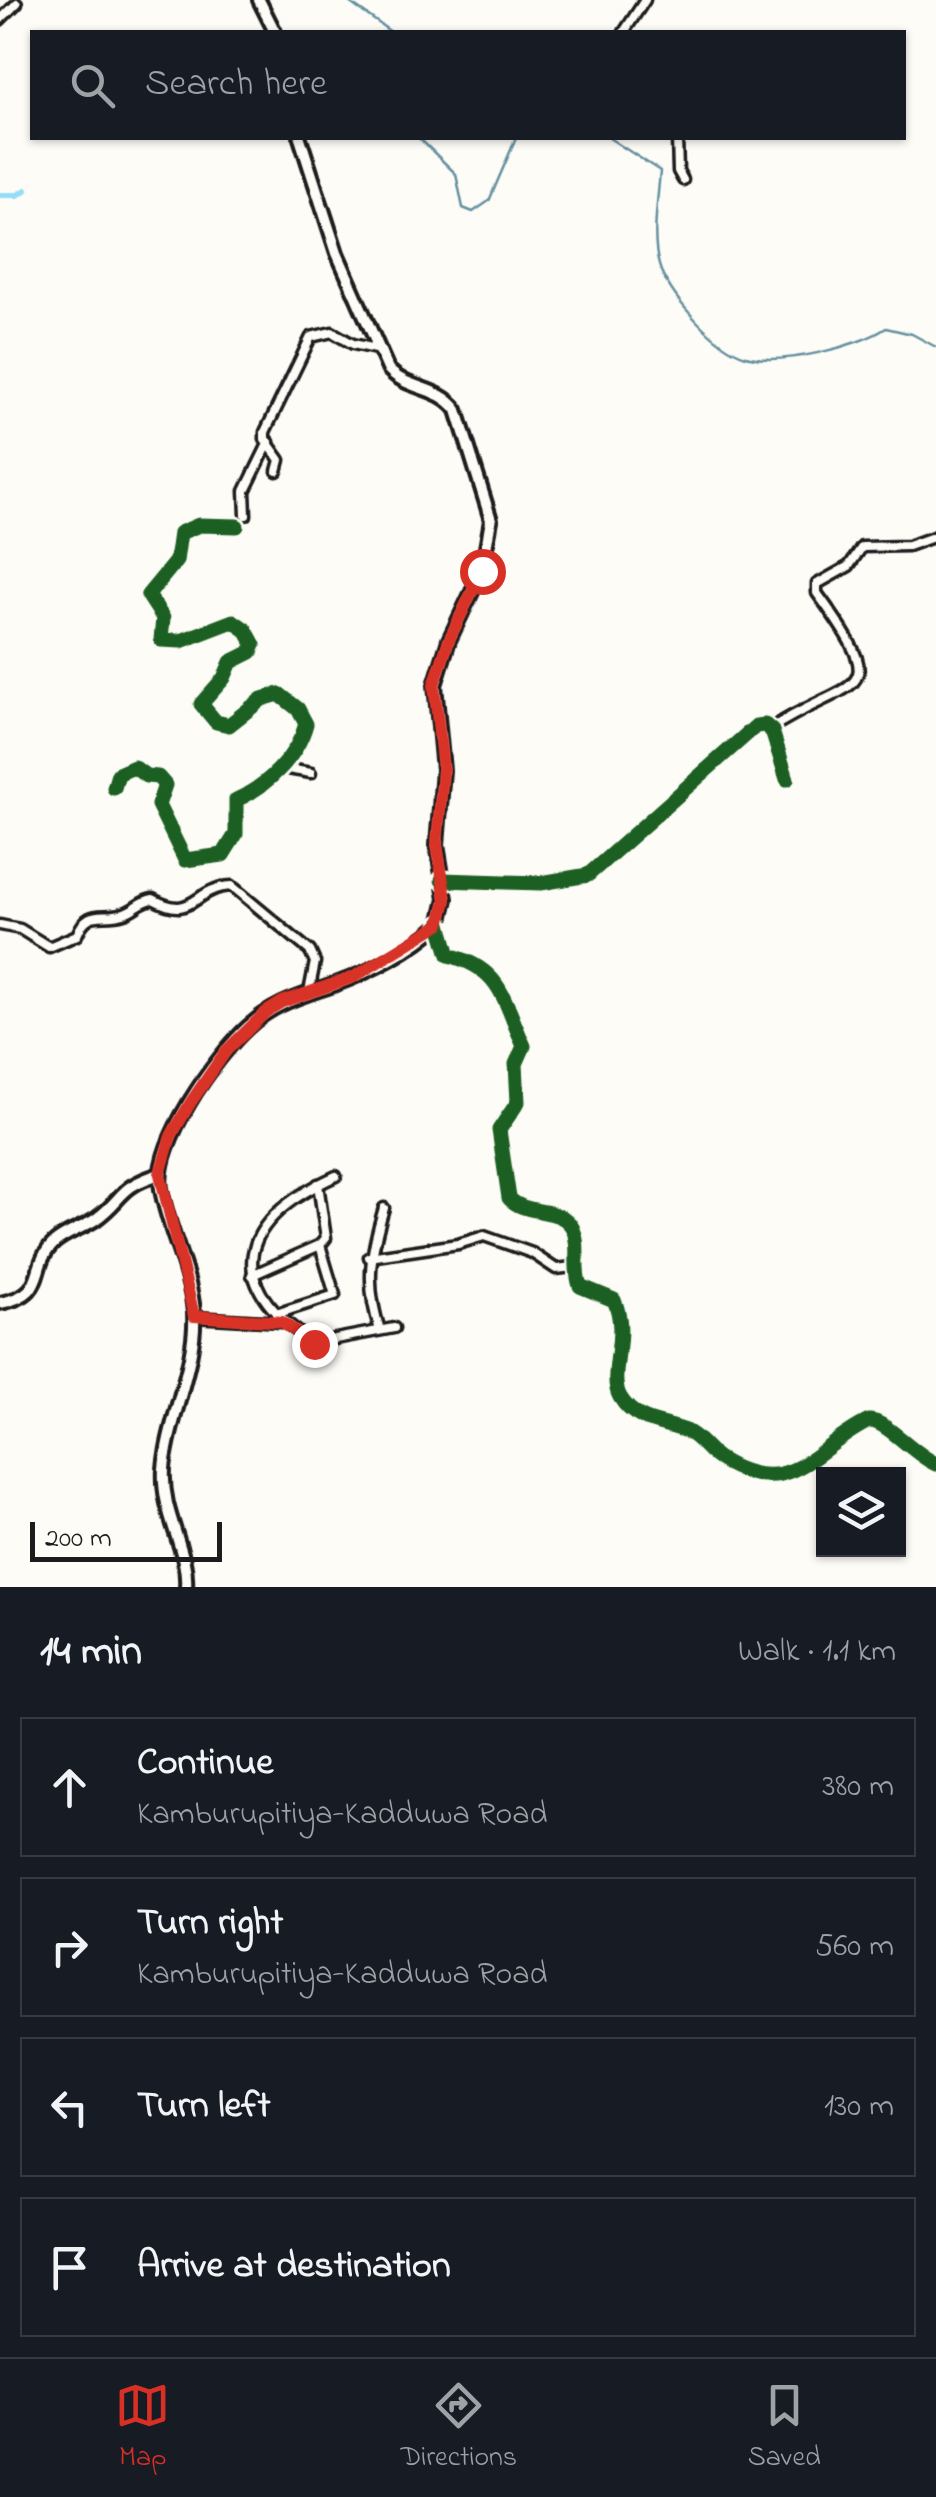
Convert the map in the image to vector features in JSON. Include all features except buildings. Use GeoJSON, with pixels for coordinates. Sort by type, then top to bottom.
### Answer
{"type":"FeatureCollection","features":[{"type":"Feature","properties":{"kind":"main road"},"geometry":{"type":"LineString","coordinates":[[259,0],[273,30]]}},
{"type":"Feature","properties":{"kind":"main road"},"geometry":{"type":"LineString","coordinates":[[186,1587],[184,1560],[164,1492],[168,1441],[194,1316],[160,1174],[171,1136],[226,1051],[266,1012],[308,992],[354,977],[395,956],[440,924],[446,900],[437,845],[443,770],[434,685],[449,640],[482,571],[491,520],[457,410],[436,391],[398,380],[376,349],[337,253],[301,140]]}},
{"type":"Feature","properties":{"kind":"main road"},"geometry":{"type":"LineString","coordinates":[[0,1302],[21,1299],[28,1292],[55,1242],[98,1217],[122,1190],[160,1174]]}},
{"type":"Feature","properties":{"kind":"street"},"geometry":{"type":"LineString","coordinates":[[625,30],[645,0]]}},
{"type":"Feature","properties":{"kind":"street"},"geometry":{"type":"LineString","coordinates":[[0,20],[17,1]]}},
{"type":"Feature","properties":{"kind":"street"},"geometry":{"type":"LineString","coordinates":[[678,140],[678,171],[683,180]]}},
{"type":"Feature","properties":{"kind":"street"},"geometry":{"type":"LineString","coordinates":[[277,471],[280,460],[266,432],[310,336],[332,332],[353,344],[376,349]]}},
{"type":"Feature","properties":{"kind":"street"},"geometry":{"type":"LineString","coordinates":[[246,514],[246,491],[269,442]]}},
{"type":"Feature","properties":{"kind":"street"},"geometry":{"type":"LineString","coordinates":[[114,788],[118,774],[134,768],[146,776],[158,777],[165,785],[158,806],[185,860],[223,855],[236,834],[236,800],[254,792],[282,768],[306,724],[290,701],[279,694],[262,699],[229,725],[216,722],[201,704],[224,678],[231,662],[252,652],[254,644],[246,630],[233,621],[166,643],[160,630],[164,618],[148,595],[176,561],[180,533],[199,525],[236,526]]}},
{"type":"Feature","properties":{"kind":"street"},"geometry":{"type":"LineString","coordinates":[[442,880],[542,882],[588,876],[756,726],[770,729],[842,694],[858,678],[860,662],[854,642],[817,593],[818,584],[849,566],[862,547],[908,546],[936,536]]}},
{"type":"Feature","properties":{"kind":"street"},"geometry":{"type":"LineString","coordinates":[[770,729],[787,779]]}},
{"type":"Feature","properties":{"kind":"street"},"geometry":{"type":"LineString","coordinates":[[282,768],[311,774]]}},
{"type":"Feature","properties":{"kind":"street"},"geometry":{"type":"LineString","coordinates":[[0,925],[20,930],[49,947],[77,935],[82,921],[94,913],[120,914],[152,899],[178,910],[188,908],[204,892],[232,886],[310,951],[315,962],[308,992]]}},
{"type":"Feature","properties":{"kind":"street"},"geometry":{"type":"LineString","coordinates":[[440,924],[450,954],[480,964],[492,977],[524,1046],[516,1064],[518,1102],[499,1130],[509,1198],[526,1212],[565,1219],[576,1243],[573,1267],[580,1286],[614,1300],[622,1316],[622,1350],[615,1380],[620,1397],[638,1416],[684,1431],[720,1460],[762,1477],[780,1478],[832,1448],[858,1426],[878,1420],[914,1454],[936,1464]]}},
{"type":"Feature","properties":{"kind":"street"},"geometry":{"type":"LineString","coordinates":[[336,1176],[318,1184],[264,1226],[249,1259],[252,1276],[279,1318],[314,1344],[394,1328]]}},
{"type":"Feature","properties":{"kind":"street"},"geometry":{"type":"LineString","coordinates":[[252,1276],[320,1245],[326,1238],[318,1184]]}},
{"type":"Feature","properties":{"kind":"street"},"geometry":{"type":"LineString","coordinates":[[380,1330],[368,1294],[369,1256],[384,1208]]}},
{"type":"Feature","properties":{"kind":"street"},"geometry":{"type":"LineString","coordinates":[[369,1256],[458,1244],[484,1236],[532,1253],[556,1269],[573,1267]]}},
{"type":"Feature","properties":{"kind":"street"},"geometry":{"type":"LineString","coordinates":[[194,1316],[279,1318],[334,1295],[320,1245]]}},
{"type":"Feature","properties":{"kind":"waterway"},"geometry":{"type":"LineString","coordinates":[[346,0],[388,30]]}},
{"type":"Feature","properties":{"kind":"waterway"},"geometry":{"type":"LineString","coordinates":[[421,140],[456,174],[463,208],[473,212],[489,201],[515,140]]}},
{"type":"Feature","properties":{"kind":"waterway"},"geometry":{"type":"LineString","coordinates":[[612,140],[660,171],[655,235],[661,271],[685,308],[721,343],[746,356],[778,359],[838,348],[886,328],[912,334],[936,347]]}},
{"type":"Feature","properties":{"kind":"waterway"},"geometry":{"type":"LineString","coordinates":[[0,195],[18,195],[26,190]]}},
{"type":"Feature","properties":{"kind":"cycle path"},"geometry":{"type":"LineString","coordinates":[[114,788],[118,774],[134,767],[146,776],[158,777],[165,785],[158,805],[185,860],[223,855],[236,834],[236,800],[279,769],[302,736],[306,724],[298,709],[279,694],[262,699],[229,725],[216,722],[201,704],[224,678],[231,662],[251,652],[254,645],[246,630],[233,621],[181,641],[161,640],[163,618],[148,595],[176,561],[180,533],[199,525],[237,526]]}},
{"type":"Feature","properties":{"kind":"cycle path"},"geometry":{"type":"LineString","coordinates":[[442,880],[541,883],[588,875],[756,726],[765,725],[772,731],[787,779]]}},
{"type":"Feature","properties":{"kind":"cycle path"},"geometry":{"type":"LineString","coordinates":[[440,924],[449,955],[480,969],[498,988],[524,1046],[516,1064],[518,1102],[499,1130],[509,1198],[568,1222],[575,1236],[580,1286],[614,1300],[620,1327],[617,1388],[626,1406],[641,1417],[686,1431],[721,1460],[766,1475],[800,1466],[869,1421],[883,1426],[936,1464]]}},
{"type":"Feature","properties":{"kind":"route"},"geometry":{"type":"LineString","coordinates":[[314,1344],[282,1322],[275,1325],[194,1316],[191,1293],[160,1188],[160,1174],[171,1136],[191,1102],[246,1028],[282,1002],[354,977],[395,956],[440,924],[446,900],[437,845],[443,770],[434,685],[449,640],[482,571]]}}]}
